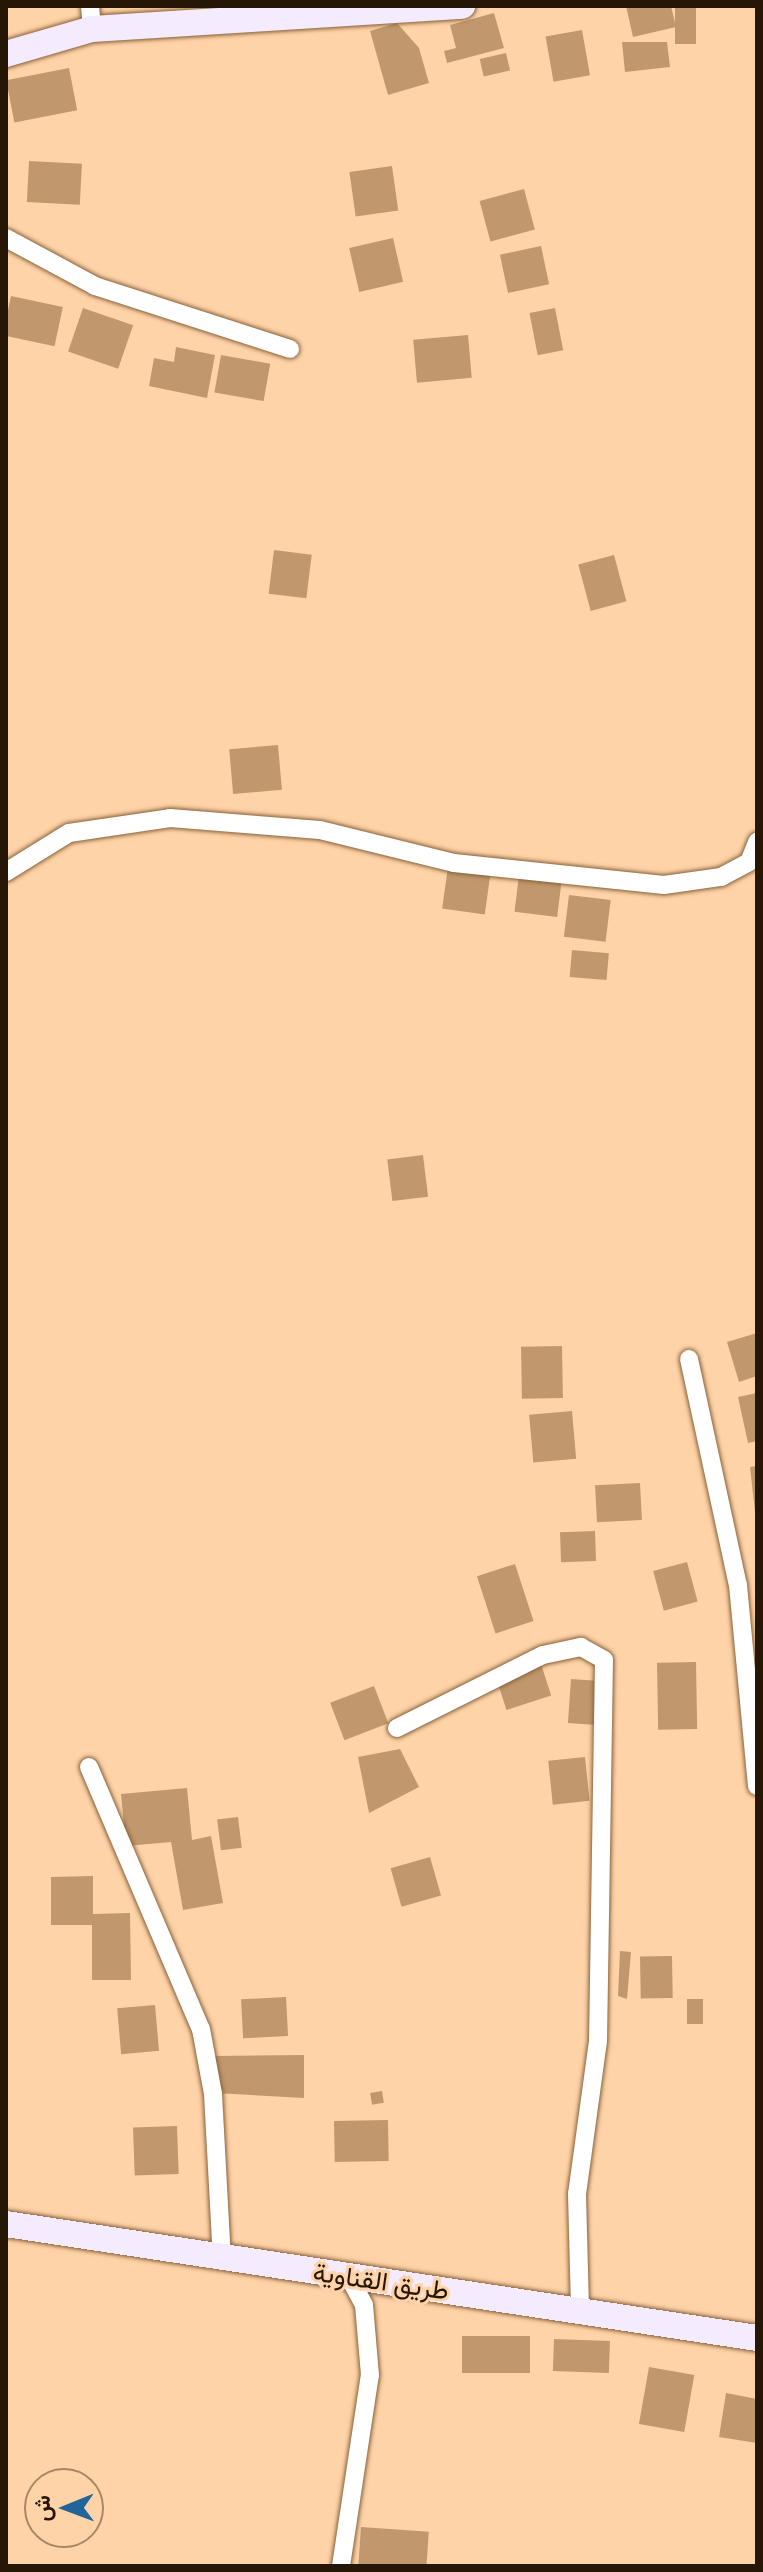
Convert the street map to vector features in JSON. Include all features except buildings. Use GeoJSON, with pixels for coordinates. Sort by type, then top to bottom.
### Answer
{"type":"FeatureCollection","features":[{"type":"Feature","properties":{"kind":"street"},"geometry":{"type":"LineString","coordinates":[[6,54],[91,18],[287,9],[462,6]]}},
{"type":"Feature","properties":{"kind":"street"},"geometry":{"type":"LineString","coordinates":[[6,238],[95,286],[290,349]]}},
{"type":"Feature","properties":{"kind":"street"},"geometry":{"type":"LineString","coordinates":[[6,872],[69,833],[170,818],[320,830],[454,863],[664,885],[721,877],[749,862],[757,842]]}},
{"type":"Feature","properties":{"kind":"street"},"geometry":{"type":"LineString","coordinates":[[689,1359],[738,1585],[757,1786]]}},
{"type":"Feature","properties":{"kind":"street"},"geometry":{"type":"LineString","coordinates":[[397,1728],[543,1655],[581,1647],[604,1660],[598,2041],[577,2194],[580,2311]]}},
{"type":"Feature","properties":{"kind":"street"},"geometry":{"type":"LineString","coordinates":[[89,1767],[201,2029],[213,2094],[222,2259]]}},
{"type":"Feature","properties":{"kind":"street","name":"طريق القناوية"},"geometry":{"type":"LineString","coordinates":[[6,2224],[757,2338]]}},
{"type":"Feature","properties":{"kind":"street"},"geometry":{"type":"LineString","coordinates":[[341,2566],[370,2375],[364,2305],[348,2275]]}}]}
